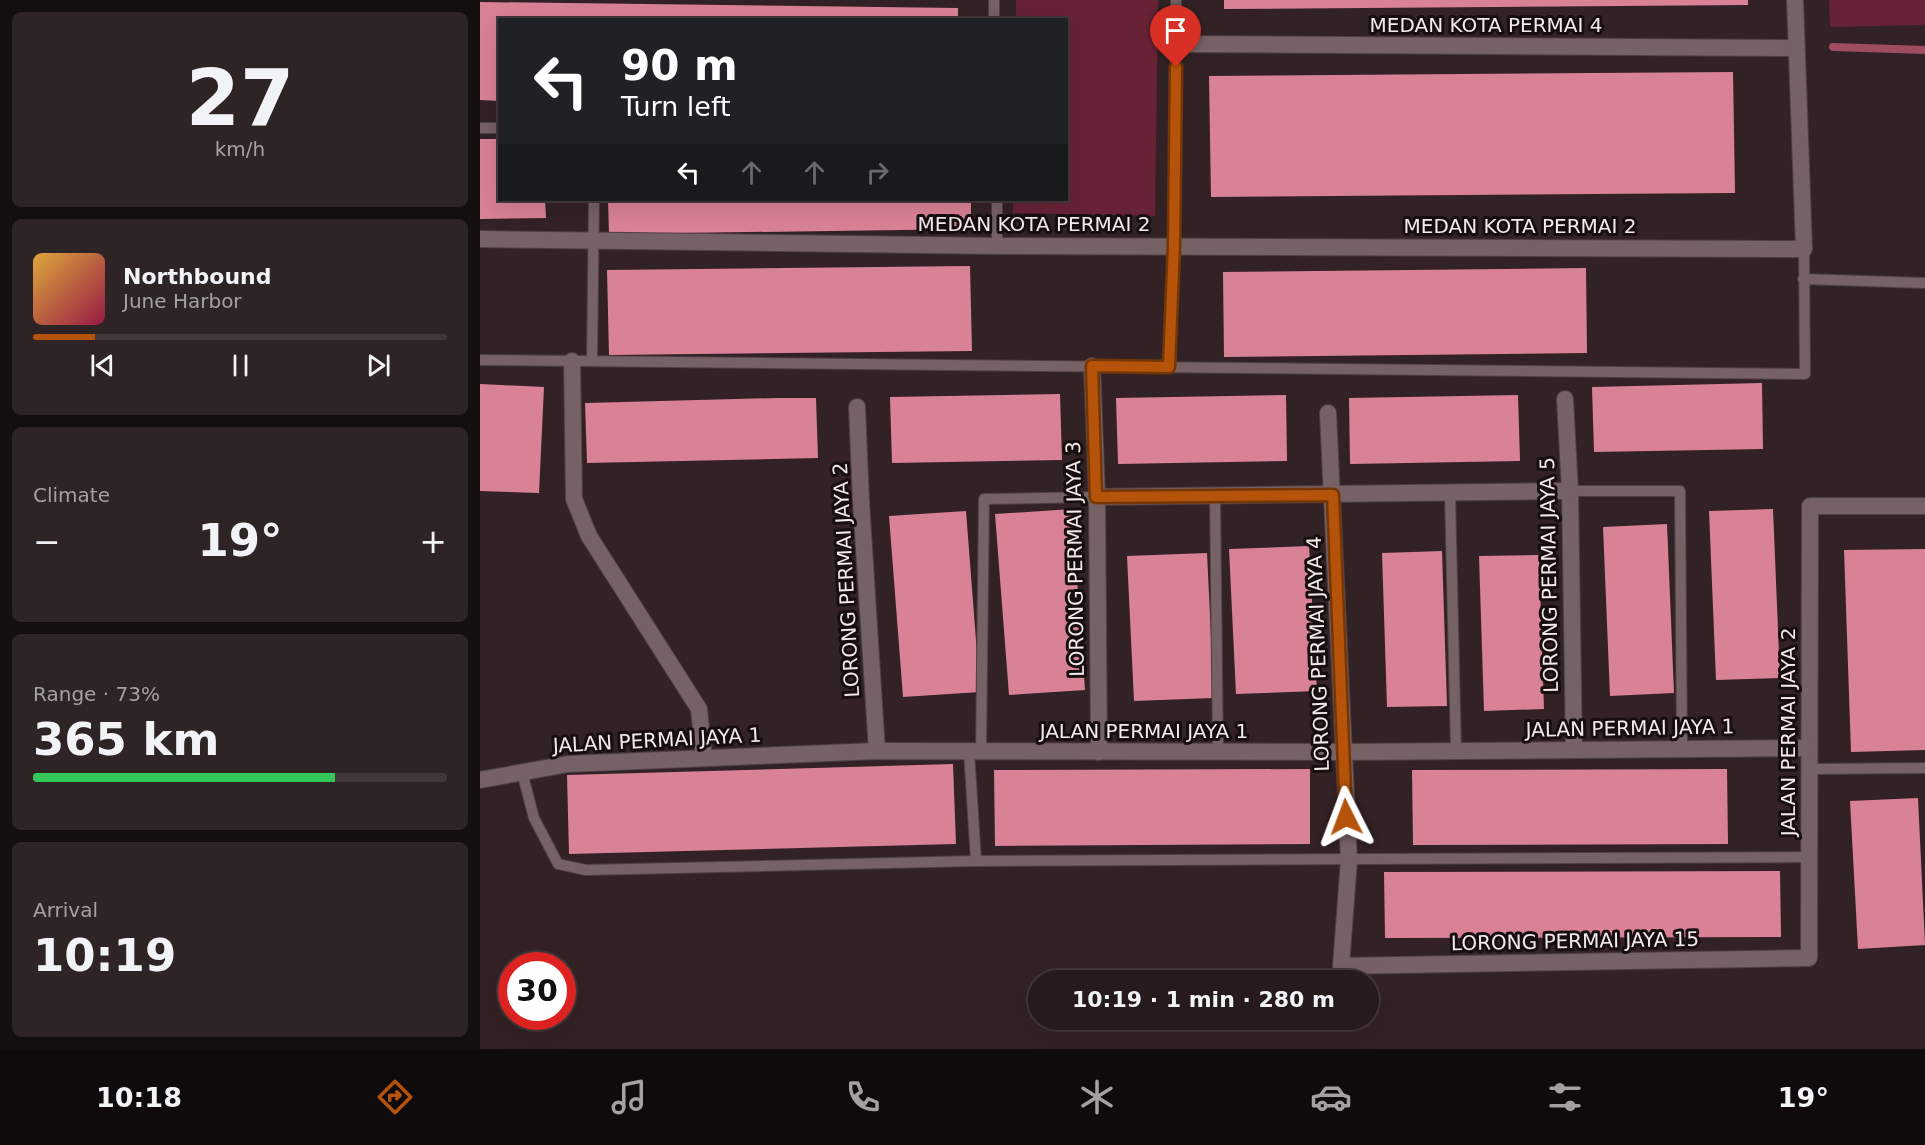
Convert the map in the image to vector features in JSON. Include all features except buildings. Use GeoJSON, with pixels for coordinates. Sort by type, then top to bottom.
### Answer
{"type":"FeatureCollection","features":[{"type":"Feature","properties":{"kind":"street"},"geometry":{"type":"LineString","coordinates":[[1795,0],[1804,249]]}},
{"type":"Feature","properties":{"kind":"street","name":"MEDAN KOTA PERMAI 4"},"geometry":{"type":"LineString","coordinates":[[1176,44],[1796,48]]}},
{"type":"Feature","properties":{"kind":"street","name":"MEDAN KOTA PERMAI 2"},"geometry":{"type":"LineString","coordinates":[[480,239],[998,246],[1804,249]]}},
{"type":"Feature","properties":{"kind":"street"},"geometry":{"type":"LineString","coordinates":[[572,361],[574,499],[589,536],[699,709],[704,757]]}},
{"type":"Feature","properties":{"kind":"street","name":"LORONG PERMAI JAYA 3"},"geometry":{"type":"LineString","coordinates":[[1092,366],[1099,752]]}},
{"type":"Feature","properties":{"kind":"street","name":"LORONG PERMAI JAYA 5"},"geometry":{"type":"LineString","coordinates":[[1565,399],[1570,491],[1574,750]]}},
{"type":"Feature","properties":{"kind":"street","name":"LORONG PERMAI JAYA 2"},"geometry":{"type":"LineString","coordinates":[[857,407],[877,751]]}},
{"type":"Feature","properties":{"kind":"street","name":"LORONG PERMAI JAYA 4"},"geometry":{"type":"LineString","coordinates":[[1328,412],[1348,860],[1341,966]]}},
{"type":"Feature","properties":{"kind":"street"},"geometry":{"type":"LineString","coordinates":[[1096,497],[1570,491]]}},
{"type":"Feature","properties":{"kind":"street","name":"JALAN PERMAI JAYA 2"},"geometry":{"type":"LineString","coordinates":[[1809,958],[1810,506],[1925,506]]}},
{"type":"Feature","properties":{"kind":"street","name":"JALAN PERMAI JAYA 1"},"geometry":{"type":"LineString","coordinates":[[480,780],[568,764],[877,751],[1343,752],[1809,748]]}},
{"type":"Feature","properties":{"kind":"street","name":"LORONG PERMAI JAYA 15"},"geometry":{"type":"LineString","coordinates":[[1341,966],[1809,958]]}},
{"type":"Feature","properties":{"kind":"lane"},"geometry":{"type":"LineString","coordinates":[[994,0],[994,18]]}},
{"type":"Feature","properties":{"kind":"lane"},"geometry":{"type":"LineString","coordinates":[[1169,367],[1174,245],[1176,0]]}},
{"type":"Feature","properties":{"kind":"lane"},"geometry":{"type":"LineString","coordinates":[[480,128],[498,128]]}},
{"type":"Feature","properties":{"kind":"lane"},"geometry":{"type":"LineString","coordinates":[[592,361],[594,201]]}},
{"type":"Feature","properties":{"kind":"lane"},"geometry":{"type":"LineString","coordinates":[[997,201],[998,246]]}},
{"type":"Feature","properties":{"kind":"lane"},"geometry":{"type":"LineString","coordinates":[[480,360],[1805,374],[1804,249]]}},
{"type":"Feature","properties":{"kind":"lane"},"geometry":{"type":"LineString","coordinates":[[1803,279],[1925,283]]}},
{"type":"Feature","properties":{"kind":"lane"},"geometry":{"type":"LineString","coordinates":[[1570,491],[1680,491],[1682,748]]}},
{"type":"Feature","properties":{"kind":"lane"},"geometry":{"type":"LineString","coordinates":[[1450,494],[1456,751]]}},
{"type":"Feature","properties":{"kind":"lane"},"geometry":{"type":"LineString","coordinates":[[1215,496],[1218,752]]}},
{"type":"Feature","properties":{"kind":"lane"},"geometry":{"type":"LineString","coordinates":[[976,861],[975,751],[984,499],[1096,497]]}},
{"type":"Feature","properties":{"kind":"lane"},"geometry":{"type":"LineString","coordinates":[[1809,769],[1925,768]]}},
{"type":"Feature","properties":{"kind":"lane"},"geometry":{"type":"LineString","coordinates":[[522,772],[534,818],[558,864],[586,870],[976,861],[1809,857]]}},
{"type":"Feature","properties":{"kind":"shaded area"},"geometry":{"type":"Polygon","coordinates":[[[1016,0],[1158,0],[1155,216],[1013,213],[1013,201],[1068,201],[1068,18],[1016,18],[1016,0]]]}},
{"type":"Feature","properties":{"kind":"shaded area"},"geometry":{"type":"Polygon","coordinates":[[[1829,0],[1925,0],[1925,25],[1830,27],[1829,0]]]}},
{"type":"Feature","properties":{"kind":"waterway"},"geometry":{"type":"LineString","coordinates":[[1833,47],[1925,50]]}},
{"type":"Feature","properties":{"kind":"route"},"geometry":{"type":"LineString","coordinates":[[1176,67],[1174,245],[1169,367],[1092,366],[1096,497],[1333,495],[1346,817]]}}]}
